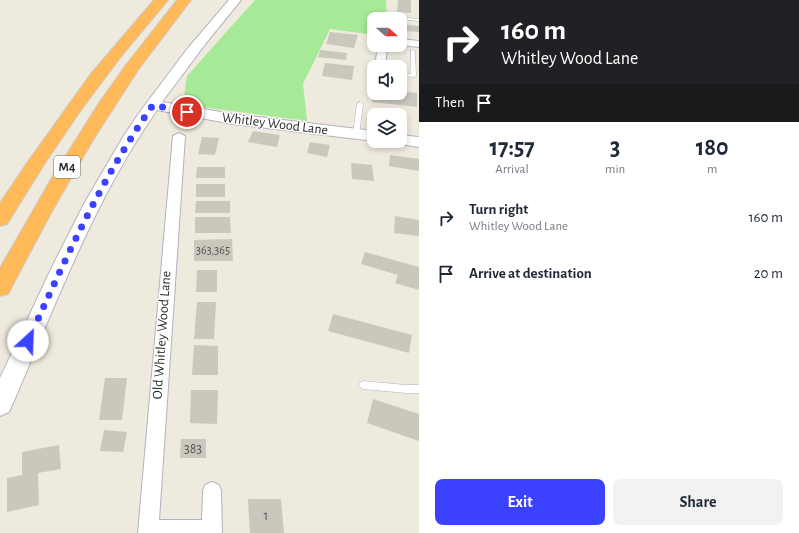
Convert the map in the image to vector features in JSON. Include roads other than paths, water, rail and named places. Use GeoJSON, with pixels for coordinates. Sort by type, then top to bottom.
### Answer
{"type":"FeatureCollection","features":[{"type":"Feature","properties":{"kind":"highway","name":"M4"},"geometry":{"type":"LineString","coordinates":[[0,220],[62,125],[115,54],[161,0]]}},
{"type":"Feature","properties":{"kind":"highway","name":"M4"},"geometry":{"type":"LineString","coordinates":[[0,288],[51,194],[91,128],[144,51],[184,0]]}},
{"type":"Feature","properties":{"kind":"highway","name":"M4"},"geometry":{"type":"LineString","coordinates":[[144,51],[197,0]]}},
{"type":"Feature","properties":{"kind":"main road"},"geometry":{"type":"LineString","coordinates":[[0,405],[22,353],[85,220],[124,148],[153,105],[200,42],[235,0]]}},
{"type":"Feature","properties":{"kind":"main road","name":"Whitley Wood Lane"},"geometry":{"type":"LineString","coordinates":[[153,105],[233,119],[367,135]]}},
{"type":"Feature","properties":{"kind":"main road"},"geometry":{"type":"LineString","coordinates":[[407,141],[419,142]]}},
{"type":"Feature","properties":{"kind":"street","name":"Old Whitley Wood Lane"},"geometry":{"type":"LineString","coordinates":[[148,532],[179,136]]}},
{"type":"Feature","properties":{"kind":"street"},"geometry":{"type":"LineString","coordinates":[[148,532],[212,532],[212,491]]}},
{"type":"Feature","properties":{"kind":"lane"},"geometry":{"type":"LineString","coordinates":[[407,19],[419,20]]}},
{"type":"Feature","properties":{"kind":"lane"},"geometry":{"type":"LineString","coordinates":[[407,76],[414,76],[416,48]]}},
{"type":"Feature","properties":{"kind":"lane"},"geometry":{"type":"LineString","coordinates":[[356,134],[360,104]]}},
{"type":"Feature","properties":{"kind":"lane"},"geometry":{"type":"LineString","coordinates":[[363,385],[406,389],[419,388]]}}]}
